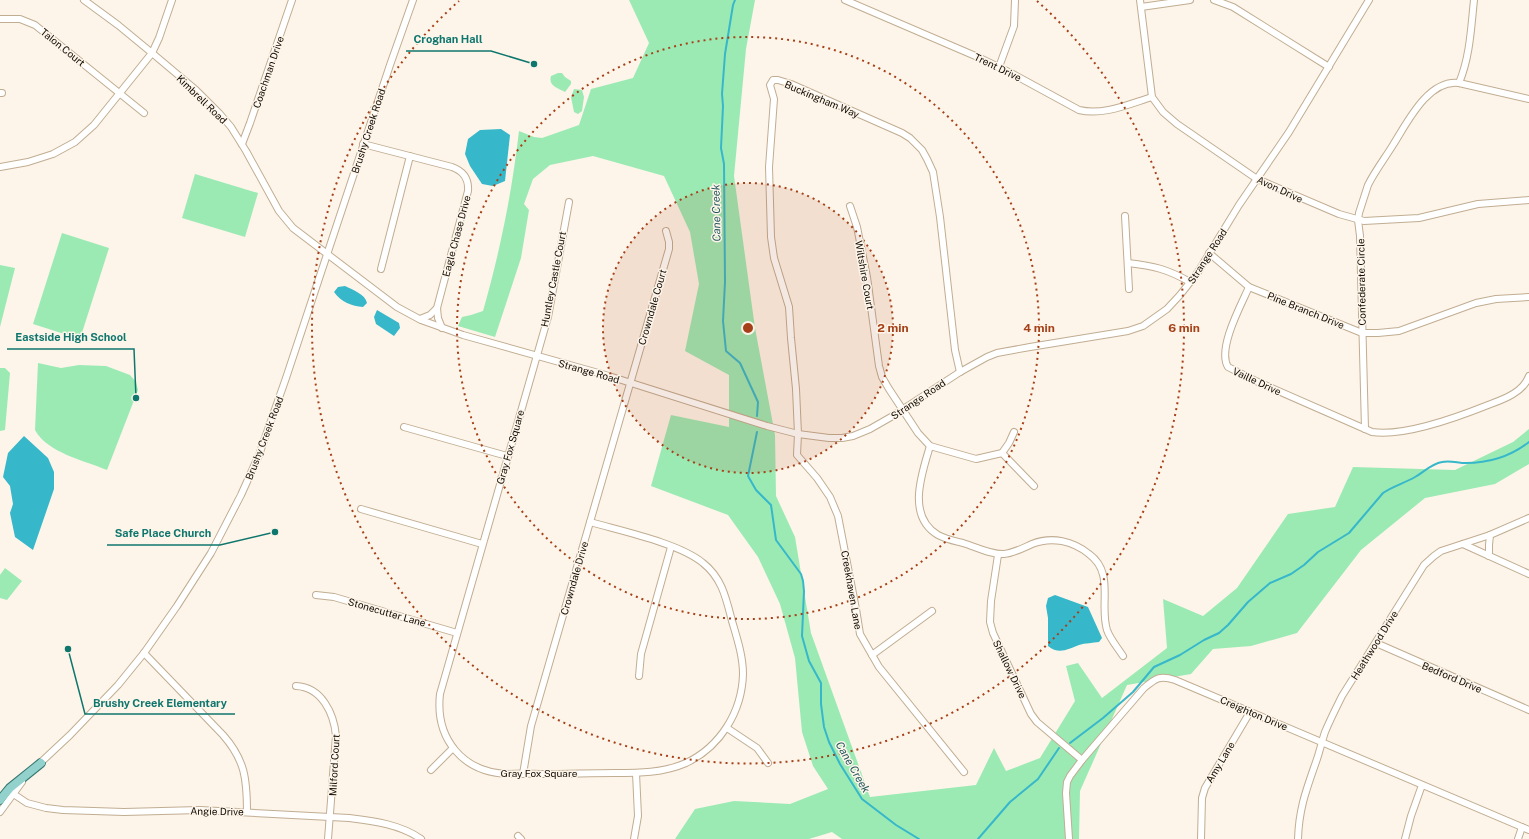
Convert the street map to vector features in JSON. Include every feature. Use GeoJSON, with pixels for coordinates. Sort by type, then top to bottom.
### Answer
{"type":"FeatureCollection","features":[{"type":"Feature","properties":{"kind":"main road"},"geometry":{"type":"LineString","coordinates":[[0,800],[10,788],[41,763]]}},
{"type":"Feature","properties":{"kind":"street","name":"Kimbrell Road"},"geometry":{"type":"LineString","coordinates":[[84,0],[152,53],[196,90],[219,113],[231,127],[242,144],[287,223],[326,254]]}},
{"type":"Feature","properties":{"kind":"street"},"geometry":{"type":"LineString","coordinates":[[0,167],[28,162],[53,154],[75,142],[94,125],[152,53],[159,38],[172,0]]}},
{"type":"Feature","properties":{"kind":"street","name":"Coachman Drive"},"geometry":{"type":"LineString","coordinates":[[242,144],[292,0]]}},
{"type":"Feature","properties":{"kind":"street","name":"Brushy Creek Road"},"geometry":{"type":"LineString","coordinates":[[0,812],[21,782],[109,695],[144,653],[177,606],[211,553],[242,495],[267,434],[291,365],[326,254],[413,0]]}},
{"type":"Feature","properties":{"kind":"street","name":"Trent Drive"},"geometry":{"type":"LineString","coordinates":[[845,0],[998,67],[1071,107],[1086,112],[1105,111],[1152,97]]}},
{"type":"Feature","properties":{"kind":"street"},"geometry":{"type":"LineString","coordinates":[[998,67],[1014,26],[1016,7],[1015,0]]}},
{"type":"Feature","properties":{"kind":"street"},"geometry":{"type":"LineString","coordinates":[[1152,97],[1141,3],[1190,0]]}},
{"type":"Feature","properties":{"kind":"street"},"geometry":{"type":"LineString","coordinates":[[1214,0],[1233,7],[1329,67]]}},
{"type":"Feature","properties":{"kind":"street","name":"Strange Road"},"geometry":{"type":"LineString","coordinates":[[326,254],[397,306],[420,319],[442,328],[486,343],[629,383],[763,425],[798,434],[829,438],[853,436],[870,429],[980,360],[997,353],[1136,329],[1167,309],[1190,282],[1239,205],[1289,132],[1369,0]]}},
{"type":"Feature","properties":{"kind":"street"},"geometry":{"type":"LineString","coordinates":[[1474,0],[1468,56],[1460,83],[1529,99]]}},
{"type":"Feature","properties":{"kind":"street","name":"Talon Court"},"geometry":{"type":"LineString","coordinates":[[0,19],[20,19],[35,25],[144,113]]}},
{"type":"Feature","properties":{"kind":"street","name":"Buckingham Way"},"geometry":{"type":"LineString","coordinates":[[798,434],[789,307],[774,258],[771,237],[769,167],[774,99],[770,85],[773,80],[791,84],[902,133],[910,138],[922,150],[930,165],[937,192],[960,372]]}},
{"type":"Feature","properties":{"kind":"street","name":"Confederate Circle"},"geometry":{"type":"LineString","coordinates":[[1365,428],[1360,236],[1358,220],[1364,196],[1370,181],[1419,105],[1430,93],[1442,86],[1451,82],[1460,83]]}},
{"type":"Feature","properties":{"kind":"street","name":"Avon Drive"},"geometry":{"type":"LineString","coordinates":[[1152,97],[1163,112],[1177,124],[1257,179],[1339,214],[1358,220],[1419,218],[1478,204],[1529,200]]}},
{"type":"Feature","properties":{"kind":"street","name":"Eagle Chase Drive"},"geometry":{"type":"LineString","coordinates":[[363,144],[459,170],[466,177],[469,185],[466,202],[437,308],[438,318],[442,328]]}},
{"type":"Feature","properties":{"kind":"street"},"geometry":{"type":"LineString","coordinates":[[381,269],[410,156]]}},
{"type":"Feature","properties":{"kind":"street","name":"Huntley Castle Court"},"geometry":{"type":"LineString","coordinates":[[536,357],[548,317],[569,202]]}},
{"type":"Feature","properties":{"kind":"street","name":"Wiltshire Court"},"geometry":{"type":"LineString","coordinates":[[850,206],[867,277],[879,366],[886,385],[918,433],[930,446]]}},
{"type":"Feature","properties":{"kind":"street"},"geometry":{"type":"LineString","coordinates":[[1125,216],[1129,290]]}},
{"type":"Feature","properties":{"kind":"street","name":"Crowndale Court"},"geometry":{"type":"LineString","coordinates":[[629,383],[669,249],[666,231]]}},
{"type":"Feature","properties":{"kind":"street","name":"Pine Branch Drive"},"geometry":{"type":"LineString","coordinates":[[1209,254],[1249,287],[1362,333],[1399,331],[1476,303],[1496,299],[1529,297]]}},
{"type":"Feature","properties":{"kind":"street"},"geometry":{"type":"LineString","coordinates":[[1128,263],[1161,268],[1190,282]]}},
{"type":"Feature","properties":{"kind":"street","name":"Vaille Drive"},"geometry":{"type":"LineString","coordinates":[[1249,287],[1226,341],[1224,356],[1228,367],[1258,382],[1365,428]]}},
{"type":"Feature","properties":{"kind":"street"},"geometry":{"type":"LineString","coordinates":[[420,319],[430,315],[437,308]]}},
{"type":"Feature","properties":{"kind":"street","name":"Gray Fox Square"},"geometry":{"type":"LineString","coordinates":[[536,357],[457,632],[445,676],[439,706],[443,730],[453,748],[465,761],[482,769],[504,774],[636,773],[660,771],[686,763],[707,749],[726,728],[735,713],[739,701],[743,673],[740,649],[720,583],[709,568],[693,556],[659,542],[590,522]]}},
{"type":"Feature","properties":{"kind":"street"},"geometry":{"type":"LineString","coordinates":[[1365,428],[1372,432],[1383,433],[1402,431],[1470,412],[1512,395],[1522,386],[1529,376]]}},
{"type":"Feature","properties":{"kind":"street","name":"Crowndale Drive"},"geometry":{"type":"LineString","coordinates":[[523,774],[531,726],[629,383]]}},
{"type":"Feature","properties":{"kind":"street"},"geometry":{"type":"LineString","coordinates":[[404,427],[507,456]]}},
{"type":"Feature","properties":{"kind":"street"},"geometry":{"type":"LineString","coordinates":[[1014,432],[1002,453],[976,459],[930,446],[918,492],[923,520],[931,530],[938,535],[998,555],[1014,552],[1042,540],[1055,540],[1078,546],[1101,566],[1107,630],[1123,656]]}},
{"type":"Feature","properties":{"kind":"street","name":"Creekhaven Lane"},"geometry":{"type":"LineString","coordinates":[[798,434],[797,455],[817,478],[830,497],[838,516],[860,634],[879,667],[964,772]]}},
{"type":"Feature","properties":{"kind":"street"},"geometry":{"type":"LineString","coordinates":[[1002,453],[1034,486]]}},
{"type":"Feature","properties":{"kind":"street"},"geometry":{"type":"LineString","coordinates":[[361,509],[482,544]]}},
{"type":"Feature","properties":{"kind":"street","name":"Heathwood Drive"},"geometry":{"type":"LineString","coordinates":[[1298,839],[1298,822],[1302,801],[1325,733],[1342,696],[1427,562],[1441,551],[1490,535],[1529,518]]}},
{"type":"Feature","properties":{"kind":"street"},"geometry":{"type":"LineString","coordinates":[[1489,556],[1490,535]]}},
{"type":"Feature","properties":{"kind":"street"},"geometry":{"type":"LineString","coordinates":[[1463,544],[1529,574]]}},
{"type":"Feature","properties":{"kind":"street"},"geometry":{"type":"LineString","coordinates":[[639,676],[641,654],[671,547]]}},
{"type":"Feature","properties":{"kind":"street","name":"Shallow Drive"},"geometry":{"type":"LineString","coordinates":[[998,555],[989,612],[993,633],[1031,714],[1037,722],[1082,760]]}},
{"type":"Feature","properties":{"kind":"street","name":"Stonecutter Lane"},"geometry":{"type":"LineString","coordinates":[[316,595],[334,597],[457,632]]}},
{"type":"Feature","properties":{"kind":"street"},"geometry":{"type":"LineString","coordinates":[[872,655],[932,611]]}},
{"type":"Feature","properties":{"kind":"street","name":"Bedford Drive"},"geometry":{"type":"LineString","coordinates":[[1376,644],[1529,710]]}},
{"type":"Feature","properties":{"kind":"street"},"geometry":{"type":"LineString","coordinates":[[144,653],[234,748],[241,761],[245,775],[247,812]]}},
{"type":"Feature","properties":{"kind":"street","name":"Creighton Drive"},"geometry":{"type":"LineString","coordinates":[[1069,839],[1066,787],[1070,776],[1144,688],[1158,678],[1164,677],[1175,680],[1529,830]]}},
{"type":"Feature","properties":{"kind":"street","name":"Milford Court"},"geometry":{"type":"LineString","coordinates":[[296,686],[309,689],[322,699],[328,708],[334,723],[336,736],[328,839]]}},
{"type":"Feature","properties":{"kind":"street","name":"Amy Lane"},"geometry":{"type":"LineString","coordinates":[[1201,839],[1202,798],[1204,788],[1250,712]]}},
{"type":"Feature","properties":{"kind":"street"},"geometry":{"type":"LineString","coordinates":[[726,728],[756,748],[768,763]]}},
{"type":"Feature","properties":{"kind":"street"},"geometry":{"type":"LineString","coordinates":[[431,770],[453,748]]}},
{"type":"Feature","properties":{"kind":"street"},"geometry":{"type":"LineString","coordinates":[[634,839],[638,816],[636,773]]}},
{"type":"Feature","properties":{"kind":"street"},"geometry":{"type":"LineString","coordinates":[[1404,839],[1422,784]]}},
{"type":"Feature","properties":{"kind":"street","name":"Angie Drive"},"geometry":{"type":"LineString","coordinates":[[12,793],[27,803],[46,808],[58,809],[124,812],[200,810],[330,816],[361,819],[381,823],[408,832],[421,839]]}},
{"type":"Feature","properties":{"kind":"street"},"geometry":{"type":"LineString","coordinates":[[1518,839],[1522,827]]}},
{"type":"Feature","properties":{"kind":"green space"},"geometry":{"type":"Polygon","coordinates":[[[629,0],[755,0],[746,49],[734,176],[755,328],[775,435],[776,496],[795,537],[811,633],[870,797],[976,785],[994,748],[1006,771],[1040,758],[1075,701],[1066,666],[1078,663],[1102,698],[1167,648],[1163,599],[1203,616],[1237,588],[1288,514],[1335,507],[1353,467],[1455,470],[1513,442],[1529,429],[1529,464],[1495,484],[1425,498],[1361,550],[1297,633],[1251,646],[1213,649],[1191,674],[1127,685],[1080,791],[1079,839],[842,839],[832,832],[809,839],[675,839],[695,809],[734,801],[790,804],[828,789],[813,766],[802,732],[795,658],[780,604],[758,557],[728,515],[651,486],[671,415],[729,427],[729,375],[685,351],[699,284],[690,232],[664,176],[593,156],[550,165],[533,179],[524,204],[529,210],[521,258],[495,337],[458,326],[462,317],[483,311],[505,222],[519,131],[534,137],[542,138],[579,125],[591,89],[633,78],[649,43],[629,0]]]}},
{"type":"Feature","properties":{"kind":"green space"},"geometry":{"type":"Polygon","coordinates":[[[562,73],[571,81],[571,84],[565,92],[554,86],[551,82],[551,76],[562,73]]]}},
{"type":"Feature","properties":{"kind":"green space"},"geometry":{"type":"Polygon","coordinates":[[[574,89],[582,90],[584,97],[582,111],[578,114],[574,112],[571,97],[574,89]]]}},
{"type":"Feature","properties":{"kind":"green space"},"geometry":{"type":"Polygon","coordinates":[[[195,174],[258,193],[245,237],[182,218],[195,174]]]}},
{"type":"Feature","properties":{"kind":"green space"},"geometry":{"type":"Polygon","coordinates":[[[62,233],[109,248],[80,339],[33,324],[62,233]]]}},
{"type":"Feature","properties":{"kind":"green space"},"geometry":{"type":"Polygon","coordinates":[[[0,265],[15,268],[0,327],[0,265]]]}},
{"type":"Feature","properties":{"kind":"green space"},"geometry":{"type":"Polygon","coordinates":[[[38,363],[61,368],[79,365],[106,366],[130,375],[136,382],[138,390],[107,470],[67,455],[48,445],[35,430],[38,363]]]}},
{"type":"Feature","properties":{"kind":"green space"},"geometry":{"type":"Polygon","coordinates":[[[0,368],[5,368],[10,373],[5,430],[0,431],[0,368]]]}},
{"type":"Feature","properties":{"kind":"green space"},"geometry":{"type":"Polygon","coordinates":[[[5,568],[22,581],[7,600],[0,598],[0,575],[5,568]]]}},
{"type":"Feature","properties":{"kind":"water"},"geometry":{"type":"Polygon","coordinates":[[[501,129],[510,135],[505,181],[493,186],[482,184],[470,166],[465,154],[468,139],[480,130],[501,129]]]}},
{"type":"Feature","properties":{"kind":"water"},"geometry":{"type":"Polygon","coordinates":[[[345,286],[364,297],[367,303],[363,307],[347,303],[340,298],[334,292],[338,287],[345,286]]]}},
{"type":"Feature","properties":{"kind":"water"},"geometry":{"type":"Polygon","coordinates":[[[377,310],[399,323],[400,328],[394,336],[376,324],[374,317],[377,310]]]}},
{"type":"Feature","properties":{"kind":"water"},"geometry":{"type":"Polygon","coordinates":[[[24,436],[48,458],[54,472],[54,489],[33,550],[15,537],[10,513],[13,504],[10,486],[3,477],[8,453],[24,436]]]}},
{"type":"Feature","properties":{"kind":"water"},"geometry":{"type":"Polygon","coordinates":[[[1055,595],[1088,607],[1102,638],[1099,642],[1081,644],[1060,651],[1052,649],[1048,646],[1048,618],[1046,606],[1048,598],[1055,595]]]}},
{"type":"Feature","properties":{"kind":"waterway","name":"Cane Creek"},"geometry":{"type":"LineString","coordinates":[[735,0],[725,54],[722,94],[723,106],[721,148],[724,164],[725,282],[723,321],[726,351],[740,363],[758,402],[757,416]]}},
{"type":"Feature","properties":{"kind":"waterway","name":"Cane Creek"},"geometry":{"type":"LineString","coordinates":[[757,432],[748,476],[756,490],[771,505],[776,540],[801,574],[804,591],[802,636],[809,661],[821,683],[821,704],[824,727],[829,742],[840,764],[862,799],[896,825],[919,839]]}},
{"type":"Feature","properties":{"kind":"waterway"},"geometry":{"type":"LineString","coordinates":[[1070,743],[1103,718],[1133,692],[1154,667],[1180,655],[1204,640],[1219,633],[1248,602],[1270,583],[1291,574],[1304,565],[1318,552],[1349,533],[1383,493],[1438,463],[1445,461],[1463,463],[1483,462],[1507,455],[1529,442]]}},
{"type":"Feature","properties":{"kind":"waterway"},"geometry":{"type":"LineString","coordinates":[[978,839],[1010,802],[1038,779],[1059,748]]}},
{"type":"Feature","properties":{"kind":"place","name":"Croghan Hall"},"geometry":{"type":"Point","coordinates":[534,64]}},
{"type":"Feature","properties":{"kind":"place","name":"Eastside High School"},"geometry":{"type":"Point","coordinates":[136,398]}},
{"type":"Feature","properties":{"kind":"place","name":"Safe Place Church"},"geometry":{"type":"Point","coordinates":[275,532]}},
{"type":"Feature","properties":{"kind":"place","name":"Brushy Creek Elementary"},"geometry":{"type":"Point","coordinates":[68,649]}}]}
